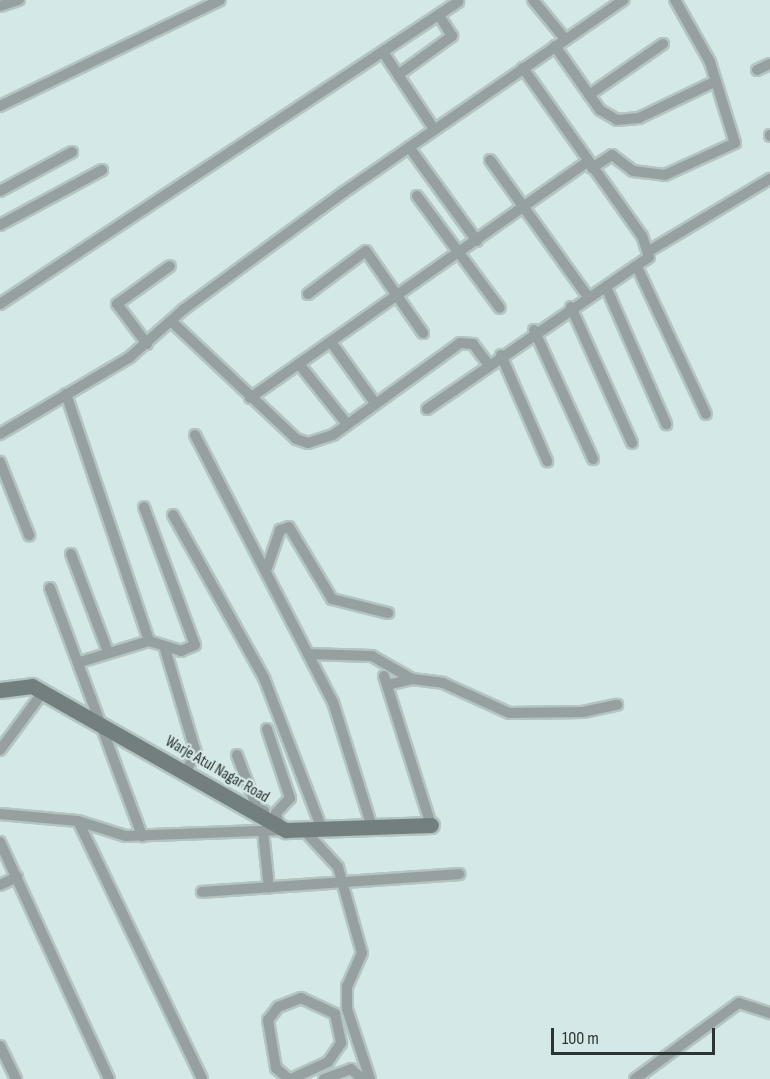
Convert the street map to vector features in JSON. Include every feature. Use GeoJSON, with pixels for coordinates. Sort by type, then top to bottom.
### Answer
{"type":"FeatureCollection","features":[{"type":"Feature","properties":{"kind":"street"},"geometry":{"type":"LineString","coordinates":[[0,6],[19,0]]}},
{"type":"Feature","properties":{"kind":"street"},"geometry":{"type":"LineString","coordinates":[[0,106],[220,0]]}},
{"type":"Feature","properties":{"kind":"street"},"geometry":{"type":"LineString","coordinates":[[533,0],[565,39]]}},
{"type":"Feature","properties":{"kind":"street"},"geometry":{"type":"LineString","coordinates":[[0,434],[147,344],[171,321],[409,147],[623,0]]}},
{"type":"Feature","properties":{"kind":"street"},"geometry":{"type":"LineString","coordinates":[[250,398],[590,164],[612,155],[652,177],[732,147],[736,136],[716,81],[675,0]]}},
{"type":"Feature","properties":{"kind":"street"},"geometry":{"type":"LineString","coordinates":[[0,304],[458,2]]}},
{"type":"Feature","properties":{"kind":"street"},"geometry":{"type":"LineString","coordinates":[[398,75],[452,36],[439,15]]}},
{"type":"Feature","properties":{"kind":"street"},"geometry":{"type":"LineString","coordinates":[[589,94],[663,44]]}},
{"type":"Feature","properties":{"kind":"street"},"geometry":{"type":"LineString","coordinates":[[555,46],[600,110],[628,122],[716,81]]}},
{"type":"Feature","properties":{"kind":"street"},"geometry":{"type":"LineString","coordinates":[[383,52],[434,129]]}},
{"type":"Feature","properties":{"kind":"street"},"geometry":{"type":"LineString","coordinates":[[757,70],[770,64]]}},
{"type":"Feature","properties":{"kind":"street"},"geometry":{"type":"LineString","coordinates":[[523,68],[649,251]]}},
{"type":"Feature","properties":{"kind":"street"},"geometry":{"type":"LineString","coordinates":[[409,147],[477,241]]}},
{"type":"Feature","properties":{"kind":"street"},"geometry":{"type":"LineString","coordinates":[[0,191],[72,152]]}},
{"type":"Feature","properties":{"kind":"street"},"geometry":{"type":"LineString","coordinates":[[490,160],[588,297]]}},
{"type":"Feature","properties":{"kind":"street"},"geometry":{"type":"LineString","coordinates":[[0,225],[102,170]]}},
{"type":"Feature","properties":{"kind":"street"},"geometry":{"type":"LineString","coordinates":[[427,409],[534,330],[638,269],[649,251],[770,179]]}},
{"type":"Feature","properties":{"kind":"street"},"geometry":{"type":"LineString","coordinates":[[417,196],[500,308]]}},
{"type":"Feature","properties":{"kind":"street"},"geometry":{"type":"LineString","coordinates":[[308,294],[366,251],[423,333]]}},
{"type":"Feature","properties":{"kind":"street"},"geometry":{"type":"LineString","coordinates":[[147,344],[117,304],[170,266]]}},
{"type":"Feature","properties":{"kind":"street"},"geometry":{"type":"LineString","coordinates":[[638,269],[706,414]]}},
{"type":"Feature","properties":{"kind":"street"},"geometry":{"type":"LineString","coordinates":[[606,287],[666,424]]}},
{"type":"Feature","properties":{"kind":"street"},"geometry":{"type":"LineString","coordinates":[[571,307],[632,443]]}},
{"type":"Feature","properties":{"kind":"street"},"geometry":{"type":"LineString","coordinates":[[171,321],[250,398],[302,442],[324,440],[460,343],[473,344],[488,364]]}},
{"type":"Feature","properties":{"kind":"street"},"geometry":{"type":"LineString","coordinates":[[534,330],[593,459]]}},
{"type":"Feature","properties":{"kind":"street"},"geometry":{"type":"LineString","coordinates":[[331,342],[375,403]]}},
{"type":"Feature","properties":{"kind":"street"},"geometry":{"type":"LineString","coordinates":[[501,355],[547,461]]}},
{"type":"Feature","properties":{"kind":"street"},"geometry":{"type":"LineString","coordinates":[[300,364],[347,424]]}},
{"type":"Feature","properties":{"kind":"street"},"geometry":{"type":"LineString","coordinates":[[66,394],[149,640],[165,650],[196,753],[185,772]]}},
{"type":"Feature","properties":{"kind":"street"},"geometry":{"type":"LineString","coordinates":[[195,435],[333,702],[372,827]]}},
{"type":"Feature","properties":{"kind":"street"},"geometry":{"type":"LineString","coordinates":[[0,462],[29,535]]}},
{"type":"Feature","properties":{"kind":"street"},"geometry":{"type":"LineString","coordinates":[[144,507],[195,645],[165,650]]}},
{"type":"Feature","properties":{"kind":"street"},"geometry":{"type":"LineString","coordinates":[[174,515],[264,678],[322,829]]}},
{"type":"Feature","properties":{"kind":"street"},"geometry":{"type":"LineString","coordinates":[[266,571],[280,530],[289,527],[332,599],[388,613]]}},
{"type":"Feature","properties":{"kind":"street"},"geometry":{"type":"LineString","coordinates":[[71,554],[108,652]]}},
{"type":"Feature","properties":{"kind":"street"},"geometry":{"type":"LineString","coordinates":[[50,588],[80,662],[142,836]]}},
{"type":"Feature","properties":{"kind":"street"},"geometry":{"type":"LineString","coordinates":[[80,662],[149,640]]}},
{"type":"Feature","properties":{"kind":"street"},"geometry":{"type":"LineString","coordinates":[[308,654],[372,656],[412,678]]}},
{"type":"Feature","properties":{"kind":"street"},"geometry":{"type":"LineString","coordinates":[[431,825],[385,680],[412,678],[443,683],[509,713],[583,712],[617,705]]}},
{"type":"Feature","properties":{"kind":"street","name":"Warje Atul Nagar Road"},"geometry":{"type":"LineString","coordinates":[[0,690],[32,686],[280,823],[304,830],[431,825]]}},
{"type":"Feature","properties":{"kind":"street"},"geometry":{"type":"LineString","coordinates":[[0,750],[43,692]]}},
{"type":"Feature","properties":{"kind":"street"},"geometry":{"type":"LineString","coordinates":[[0,814],[78,821],[142,836],[263,831],[280,823],[290,798],[267,729]]}},
{"type":"Feature","properties":{"kind":"street"},"geometry":{"type":"LineString","coordinates":[[237,755],[257,808],[280,823]]}},
{"type":"Feature","properties":{"kind":"street"},"geometry":{"type":"LineString","coordinates":[[78,821],[202,1079]]}},
{"type":"Feature","properties":{"kind":"street"},"geometry":{"type":"LineString","coordinates":[[304,830],[334,861],[362,953],[347,986],[347,1012],[370,1079]]}},
{"type":"Feature","properties":{"kind":"street"},"geometry":{"type":"LineString","coordinates":[[263,831],[269,888]]}},
{"type":"Feature","properties":{"kind":"street"},"geometry":{"type":"LineString","coordinates":[[0,842],[109,1079]]}},
{"type":"Feature","properties":{"kind":"street"},"geometry":{"type":"LineString","coordinates":[[202,892],[459,874]]}},
{"type":"Feature","properties":{"kind":"street"},"geometry":{"type":"LineString","coordinates":[[0,885],[17,877]]}},
{"type":"Feature","properties":{"kind":"street"},"geometry":{"type":"LineString","coordinates":[[301,998],[334,1014],[341,1043],[328,1062],[287,1079],[276,1068],[268,1020],[278,1007],[301,998]]}},
{"type":"Feature","properties":{"kind":"street"},"geometry":{"type":"LineString","coordinates":[[635,1079],[739,1003],[770,1012]]}},
{"type":"Feature","properties":{"kind":"street"},"geometry":{"type":"LineString","coordinates":[[0,1046],[16,1079]]}},
{"type":"Feature","properties":{"kind":"street"},"geometry":{"type":"LineString","coordinates":[[324,1079],[351,1069],[362,1079]]}}]}
